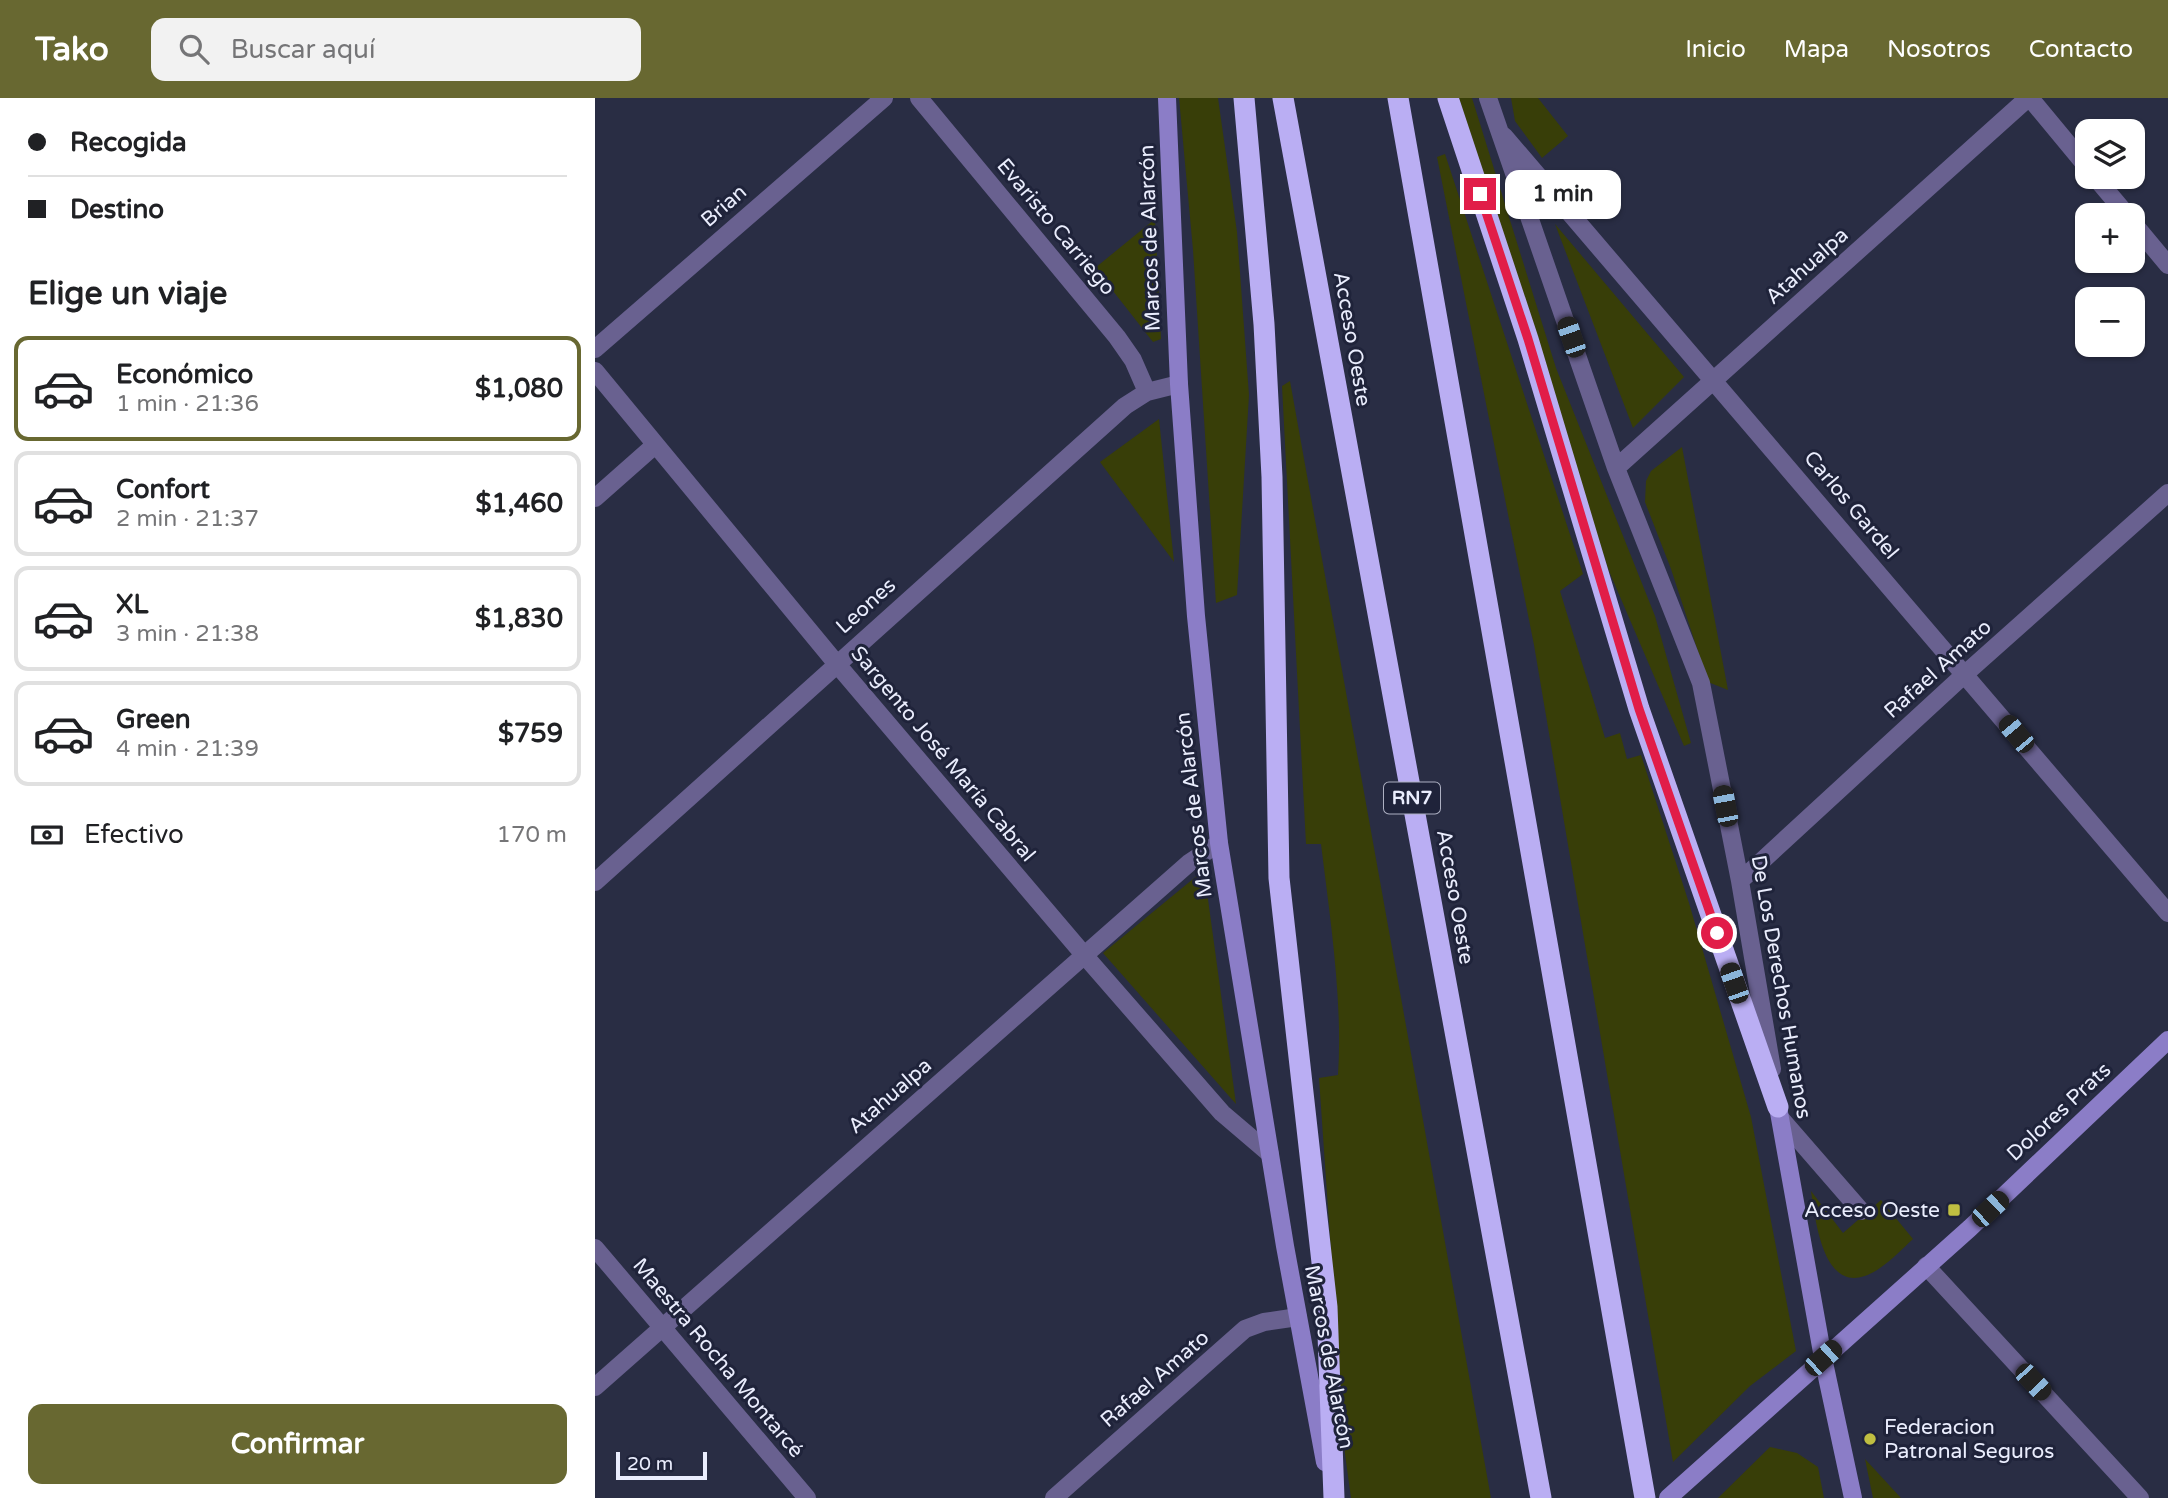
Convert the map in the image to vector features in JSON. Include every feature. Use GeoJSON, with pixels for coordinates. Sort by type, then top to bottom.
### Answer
{"type":"FeatureCollection","features":[{"type":"Feature","properties":{"kind":"highway"},"geometry":{"type":"LineString","coordinates":[[1244,98],[1264,324],[1270,450],[1279,878],[1327,1307],[1333,1498]]}},
{"type":"Feature","properties":{"kind":"highway","name":"Acceso Oeste"},"geometry":{"type":"LineString","coordinates":[[1283,98],[1541,1498]]}},
{"type":"Feature","properties":{"kind":"highway"},"geometry":{"type":"LineString","coordinates":[[1398,98],[1645,1498]]}},
{"type":"Feature","properties":{"kind":"highway"},"geometry":{"type":"LineString","coordinates":[[1448,98],[1528,339],[1639,709],[1779,1113]]}},
{"type":"Feature","properties":{"kind":"street","name":"Brian"},"geometry":{"type":"LineString","coordinates":[[595,349],[884,98]]}},
{"type":"Feature","properties":{"kind":"street","name":"Evaristo Carriego"},"geometry":{"type":"LineString","coordinates":[[919,98],[1117,337],[1133,360],[1147,392]]}},
{"type":"Feature","properties":{"kind":"street","name":"Marcos de Alarcón"},"geometry":{"type":"LineString","coordinates":[[1167,98],[1179,384],[1196,616],[1219,842],[1298,1317],[1333,1498]]}},
{"type":"Feature","properties":{"kind":"street","name":"De Los Derechos Humanos"},"geometry":{"type":"LineString","coordinates":[[1487,98],[1616,468],[1701,683],[1740,881],[1823,1358],[1853,1498]]}},
{"type":"Feature","properties":{"kind":"street"},"geometry":{"type":"LineString","coordinates":[[2029,98],[2075,153]]}},
{"type":"Feature","properties":{"kind":"street","name":"Atahualpa"},"geometry":{"type":"LineString","coordinates":[[1616,468],[2029,98]]}},
{"type":"Feature","properties":{"kind":"street","name":"Carlos Gardel"},"geometry":{"type":"LineString","coordinates":[[1498,129],[2168,913]]}},
{"type":"Feature","properties":{"kind":"street"},"geometry":{"type":"LineString","coordinates":[[2105,189],[2117,203]]}},
{"type":"Feature","properties":{"kind":"street"},"geometry":{"type":"LineString","coordinates":[[2145,237],[2168,265]]}},
{"type":"Feature","properties":{"kind":"street","name":"Sargento José María Cabral"},"geometry":{"type":"LineString","coordinates":[[595,371],[836,663],[1085,956],[1222,1113],[1270,1154]]}},
{"type":"Feature","properties":{"kind":"street","name":"Leones"},"geometry":{"type":"LineString","coordinates":[[595,882],[1125,406],[1147,392],[1179,384]]}},
{"type":"Feature","properties":{"kind":"street"},"geometry":{"type":"LineString","coordinates":[[595,498],[655,445]]}},
{"type":"Feature","properties":{"kind":"street","name":"Rafael Amato"},"geometry":{"type":"LineString","coordinates":[[1740,881],[1965,674],[2168,493]]}},
{"type":"Feature","properties":{"kind":"street","name":"Atahualpa"},"geometry":{"type":"LineString","coordinates":[[595,1387],[1189,863],[1219,842]]}},
{"type":"Feature","properties":{"kind":"street","name":"Dolores Prats"},"geometry":{"type":"LineString","coordinates":[[1668,1498],[1926,1266],[2168,1040]]}},
{"type":"Feature","properties":{"kind":"street"},"geometry":{"type":"LineString","coordinates":[[1779,1113],[1860,1212]]}},
{"type":"Feature","properties":{"kind":"street","name":"Maestra Rocha Montarcé"},"geometry":{"type":"LineString","coordinates":[[595,1248],[807,1498]]}},
{"type":"Feature","properties":{"kind":"street"},"geometry":{"type":"LineString","coordinates":[[1926,1266],[2140,1498]]}},
{"type":"Feature","properties":{"kind":"street","name":"Rafael Amato"},"geometry":{"type":"LineString","coordinates":[[1054,1498],[1245,1329],[1264,1322],[1298,1317]]}},
{"type":"Feature","properties":{"kind":"green space"},"geometry":{"type":"Polygon","coordinates":[[[1179,98],[1218,98],[1237,232],[1249,395],[1237,595],[1216,603],[1193,250],[1179,98]]]}},
{"type":"Feature","properties":{"kind":"green space"},"geometry":{"type":"Polygon","coordinates":[[[1459,98],[1472,98],[1556,368],[1655,616],[1691,743],[1684,746],[1609,571],[1532,339],[1459,98]]]}},
{"type":"Feature","properties":{"kind":"green space"},"geometry":{"type":"Polygon","coordinates":[[[1511,98],[1538,98],[1568,136],[1542,158],[1515,121],[1511,98]]]}},
{"type":"Feature","properties":{"kind":"green space"},"geometry":{"type":"Polygon","coordinates":[[[1445,154],[1583,574],[1560,591],[1605,738],[1620,733],[1627,759],[1641,755],[1689,903],[1751,1117],[1796,1351],[1750,1386],[1673,1462],[1534,645],[1437,157],[1445,154]]]}},
{"type":"Feature","properties":{"kind":"green space"},"geometry":{"type":"Polygon","coordinates":[[[1155,219],[1161,339],[1153,342],[1095,268],[1155,219]]]}},
{"type":"Feature","properties":{"kind":"green space"},"geometry":{"type":"Polygon","coordinates":[[[1555,224],[1684,377],[1633,428],[1555,224]]]}},
{"type":"Feature","properties":{"kind":"green space"},"geometry":{"type":"Polygon","coordinates":[[[1290,381],[1491,1498],[1351,1498],[1345,1454],[1319,1078],[1338,1075],[1339,1018],[1321,844],[1306,844],[1282,386],[1290,381]]]}},
{"type":"Feature","properties":{"kind":"green space"},"geometry":{"type":"Polygon","coordinates":[[[1159,419],[1174,562],[1100,462],[1159,419]]]}},
{"type":"Feature","properties":{"kind":"green space"},"geometry":{"type":"Polygon","coordinates":[[[1682,447],[1728,690],[1708,682],[1671,569],[1645,502],[1646,481],[1651,471],[1682,447]]]}},
{"type":"Feature","properties":{"kind":"green space"},"geometry":{"type":"Polygon","coordinates":[[[1204,870],[1236,1104],[1103,953],[1204,870]]]}},
{"type":"Feature","properties":{"kind":"green space"},"geometry":{"type":"Polygon","coordinates":[[[1811,1191],[1843,1233],[1881,1200],[1913,1239],[1880,1268],[1861,1277],[1847,1277],[1835,1269],[1827,1256],[1816,1223],[1811,1191]]]}},
{"type":"Feature","properties":{"kind":"green space"},"geometry":{"type":"Polygon","coordinates":[[[1770,1447],[1797,1453],[1818,1467],[1824,1498],[1718,1498],[1770,1447]]]}},
{"type":"Feature","properties":{"kind":"green space"},"geometry":{"type":"Polygon","coordinates":[[[1865,1459],[1901,1498],[1873,1498],[1865,1459]]]}},
{"type":"Feature","properties":{"kind":"place","name":"Acceso Oeste"},"geometry":{"type":"Point","coordinates":[1954,1210]}},
{"type":"Feature","properties":{"kind":"place","name":"Federacion Patronal Seguros"},"geometry":{"type":"Point","coordinates":[1870,1439]}},
{"type":"Feature","properties":{"kind":"route"},"geometry":{"type":"LineString","coordinates":[[1480,194],[1528,339],[1639,709],[1717,933]]}}]}
